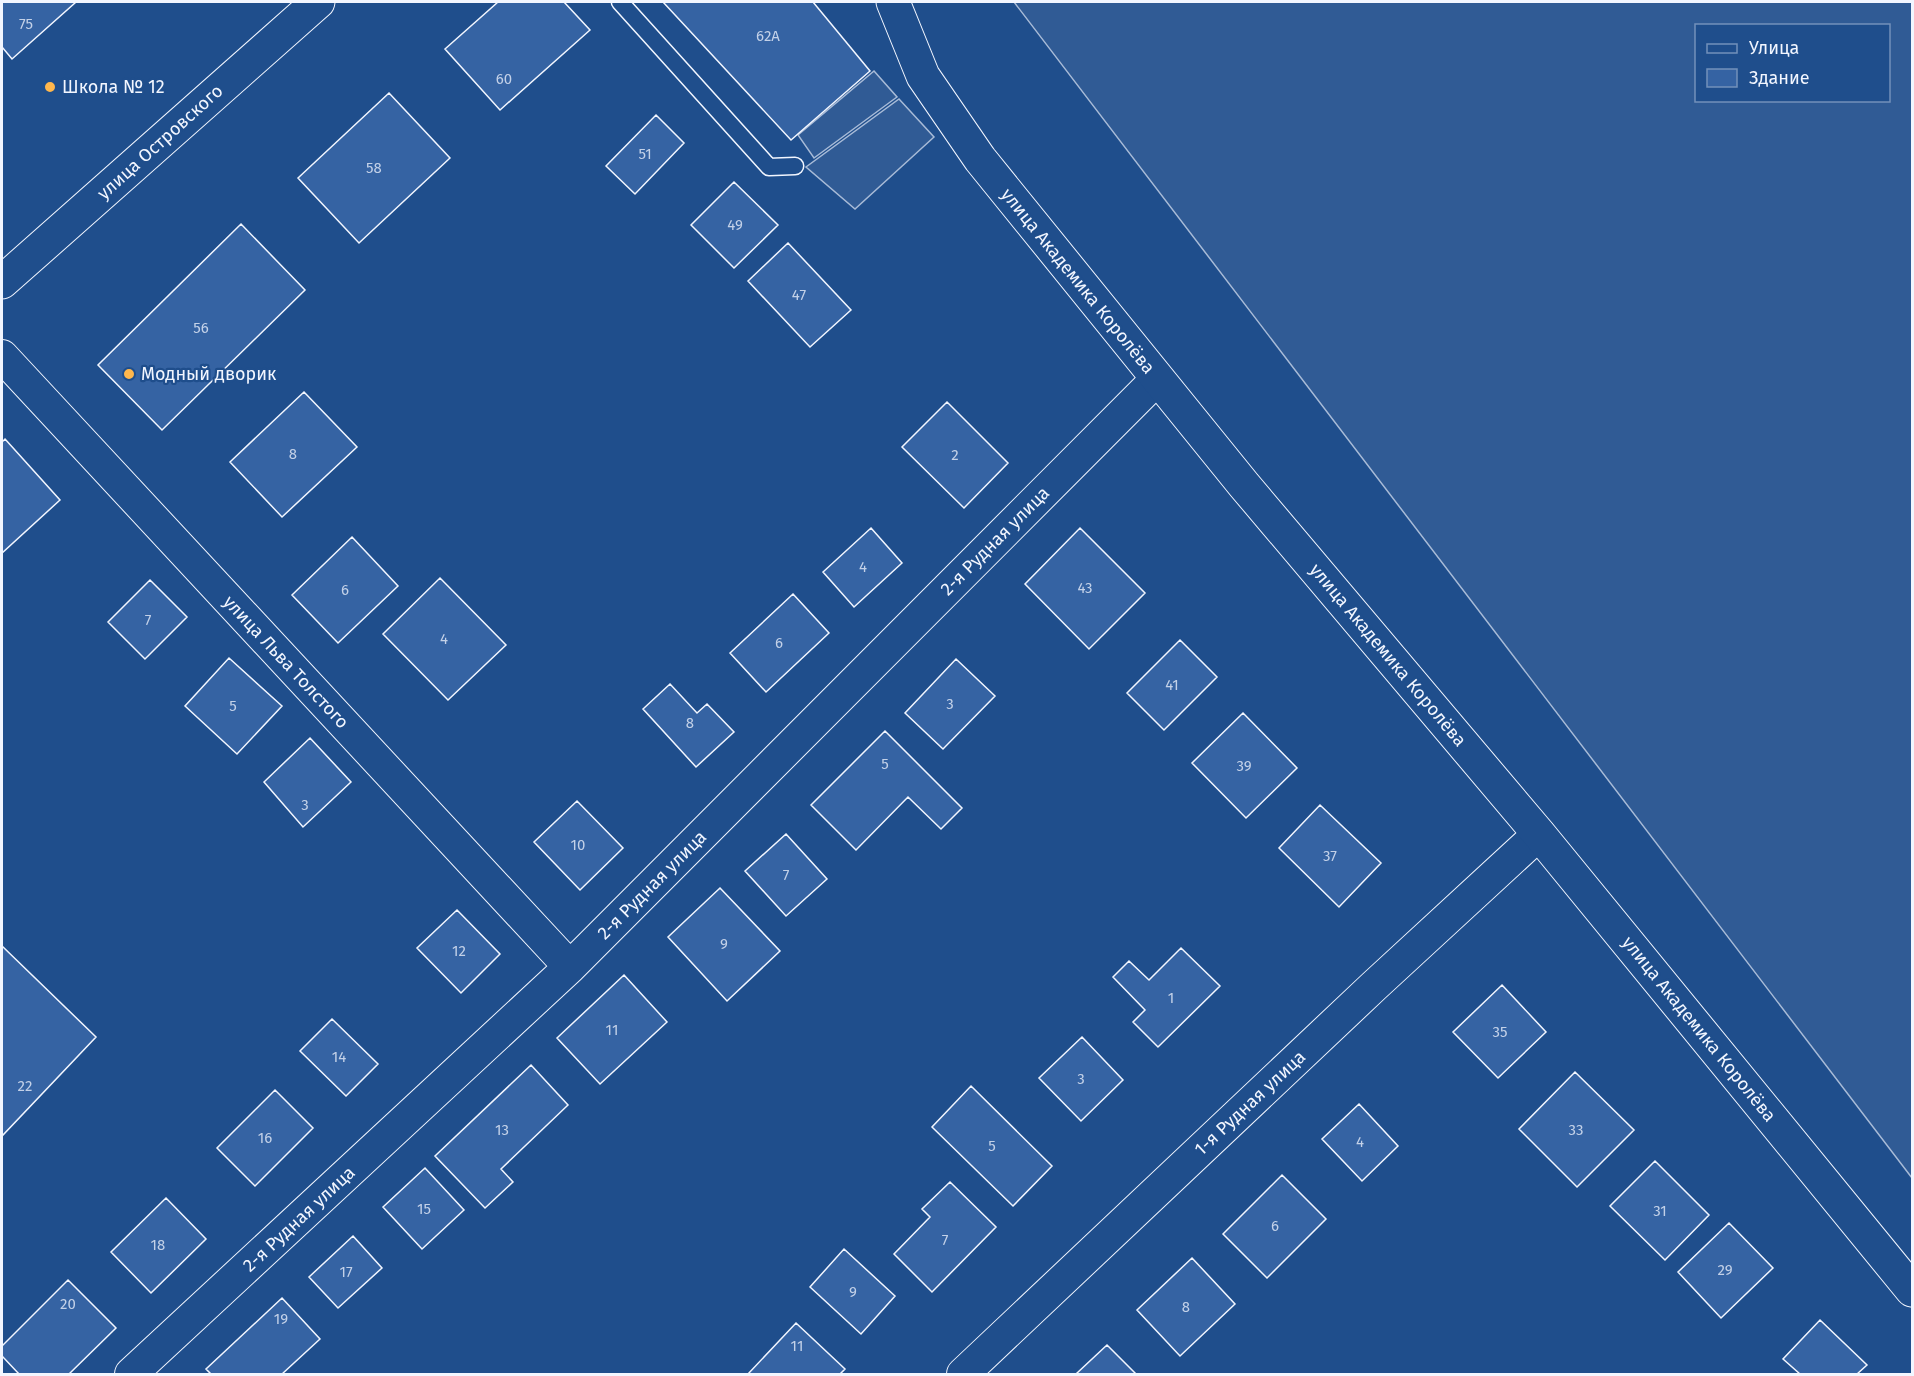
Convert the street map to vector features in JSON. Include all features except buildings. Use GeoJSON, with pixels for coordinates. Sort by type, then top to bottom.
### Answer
{"type":"FeatureCollection","features":[{"type":"Feature","properties":{"kind":"street","name":"улица Островского"},"geometry":{"type":"LineString","coordinates":[[2,282],[318,2]]}},
{"type":"Feature","properties":{"kind":"street","name":"улица Академика Королёва"},"geometry":{"type":"LineString","coordinates":[[893,2],[923,76],[980,159],[1251,494],[1539,834],[1912,1290]]}},
{"type":"Feature","properties":{"kind":"street","name":"улица Льва Толстого"},"geometry":{"type":"LineString","coordinates":[[2,356],[570,967]]}},
{"type":"Feature","properties":{"kind":"street","name":"2-я Рудная улица"},"geometry":{"type":"LineString","coordinates":[[131,1374],[570,967],[1157,379]]}},
{"type":"Feature","properties":{"kind":"street","name":"1-я Рудная улица"},"geometry":{"type":"LineString","coordinates":[[963,1374],[1374,986],[1539,834]]}},
{"type":"Feature","properties":{"kind":"lane"},"geometry":{"type":"LineString","coordinates":[[620,2],[769,167],[795,166]]}},
{"type":"Feature","properties":{"kind":"shaded area"},"geometry":{"type":"Polygon","coordinates":[[[1014,2],[1912,2],[1912,1178],[1014,2]]]}},
{"type":"Feature","properties":{"kind":"shaded area"},"geometry":{"type":"Polygon","coordinates":[[[874,71],[897,97],[814,158],[798,135],[874,71]]]}},
{"type":"Feature","properties":{"kind":"shaded area"},"geometry":{"type":"Polygon","coordinates":[[[899,99],[934,137],[855,209],[806,167],[899,99]]]}},
{"type":"Feature","properties":{"kind":"place","name":"Школа № 12"},"geometry":{"type":"Point","coordinates":[50,87]}},
{"type":"Feature","properties":{"kind":"place","name":"Модный дворик"},"geometry":{"type":"Point","coordinates":[129,374]}}]}
